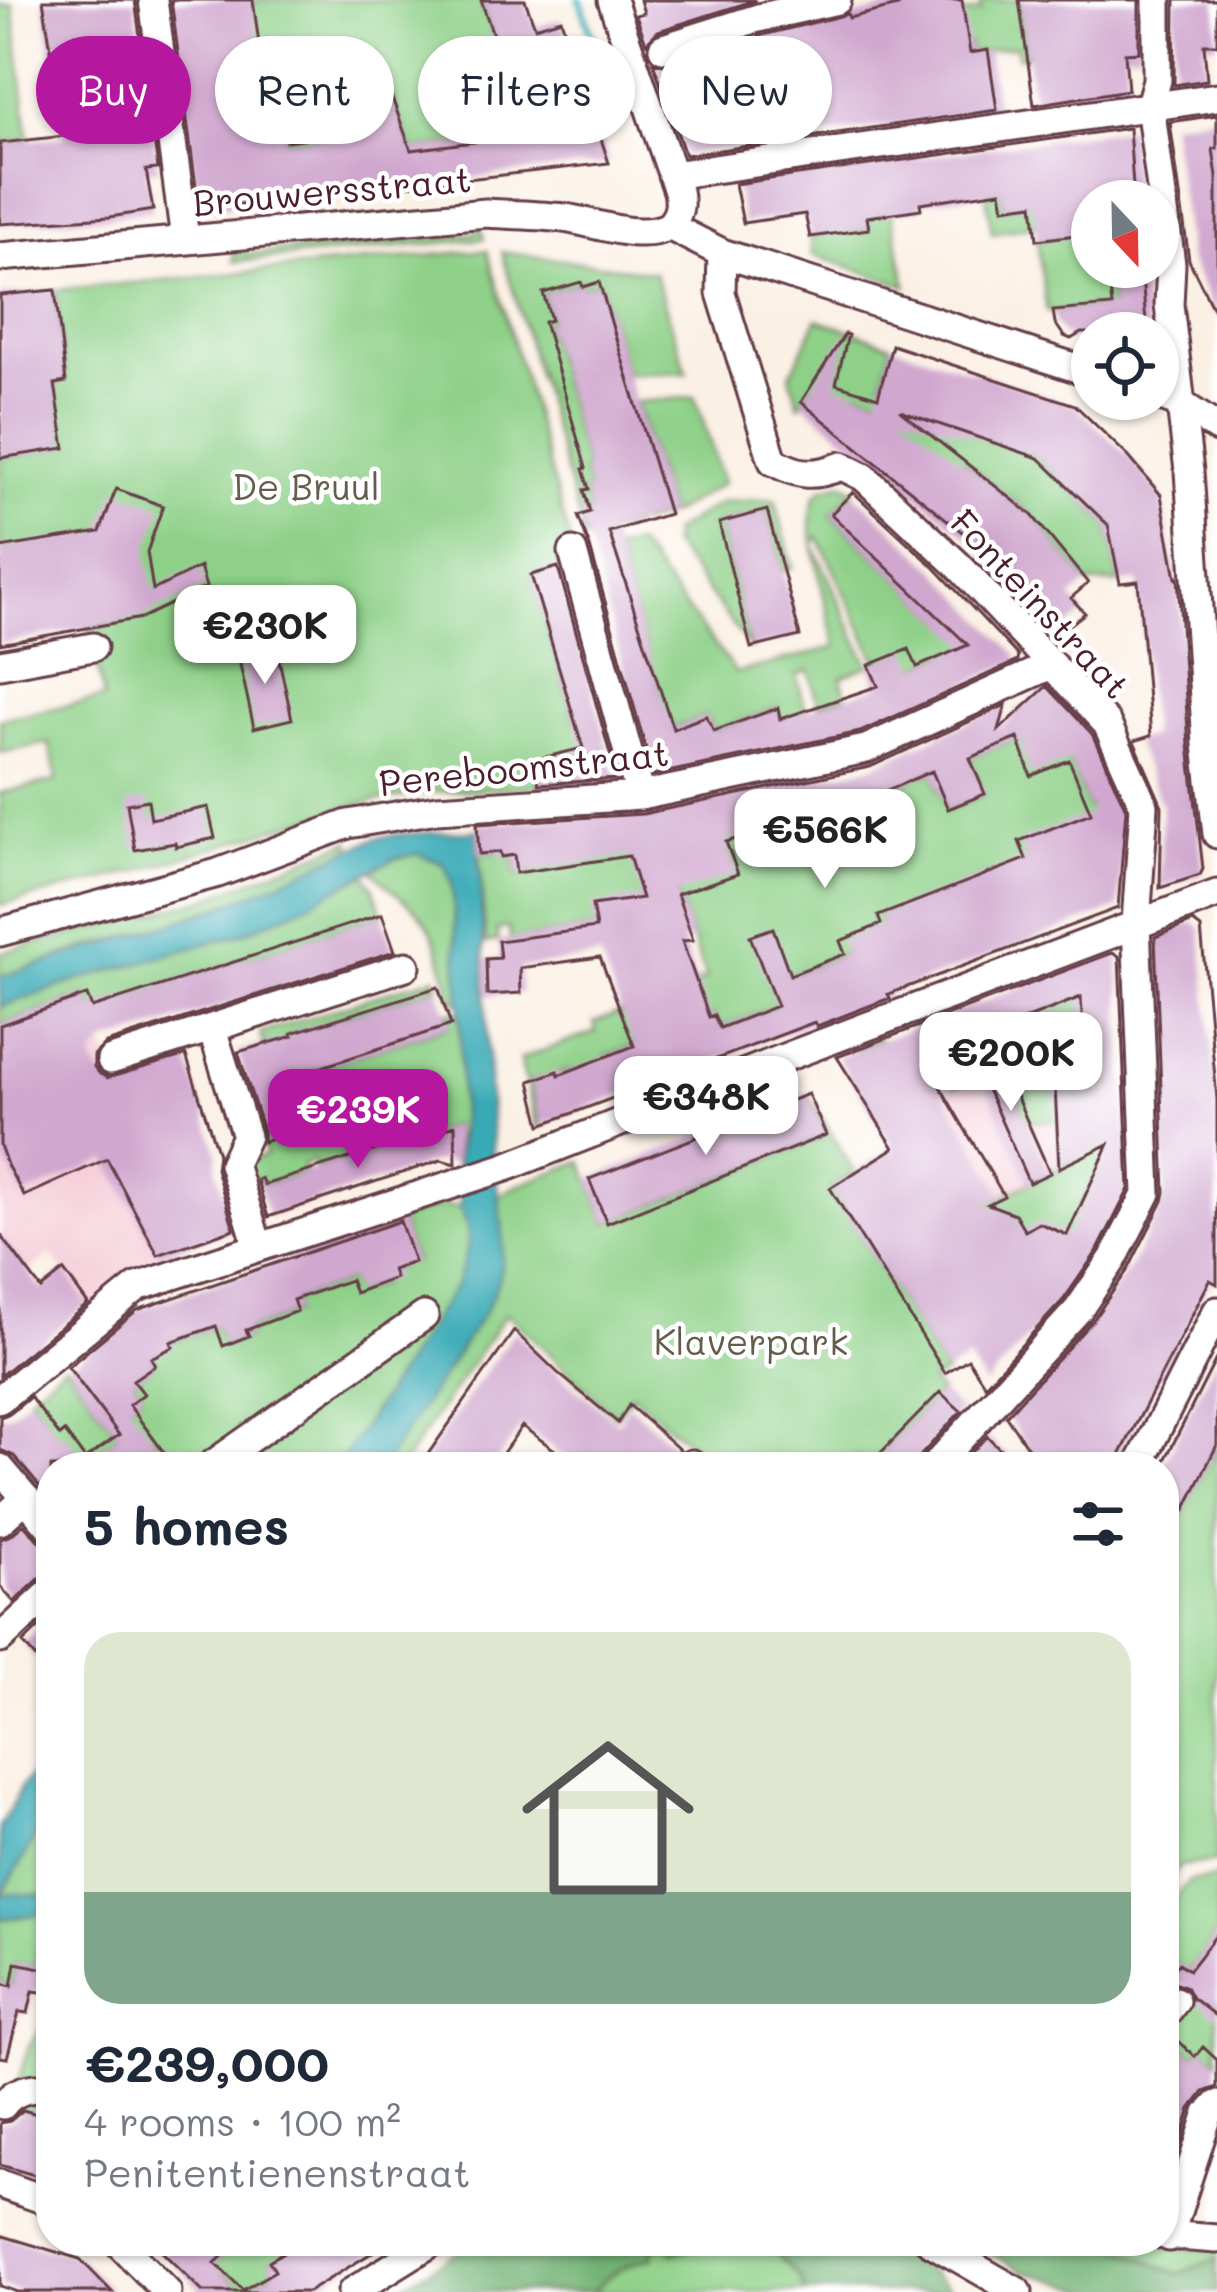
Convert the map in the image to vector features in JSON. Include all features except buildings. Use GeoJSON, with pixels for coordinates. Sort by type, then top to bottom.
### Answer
{"type":"FeatureCollection","features":[{"type":"Feature","properties":{"kind":"street"},"geometry":{"type":"LineString","coordinates":[[154,0],[185,239]]}},
{"type":"Feature","properties":{"kind":"street"},"geometry":{"type":"LineString","coordinates":[[612,0],[647,53],[680,205],[668,226],[722,253],[1071,367]]}},
{"type":"Feature","properties":{"kind":"street"},"geometry":{"type":"LineString","coordinates":[[647,53],[758,18],[837,0]]}},
{"type":"Feature","properties":{"kind":"street"},"geometry":{"type":"LineString","coordinates":[[1157,0],[1157,80],[1150,106],[1171,264],[1169,312]]}},
{"type":"Feature","properties":{"kind":"street"},"geometry":{"type":"LineString","coordinates":[[672,176],[1217,97]]}},
{"type":"Feature","properties":{"kind":"street","name":"Brouwersstraat"},"geometry":{"type":"LineString","coordinates":[[0,256],[486,213],[563,218],[641,232],[658,232],[668,226]]}},
{"type":"Feature","properties":{"kind":"street","name":"Fonteinstraat"},"geometry":{"type":"LineString","coordinates":[[722,253],[721,293],[773,461],[794,473],[822,473],[842,466],[864,477],[958,565],[1107,724],[1144,806],[1136,923],[1147,1193],[1113,1259],[1078,1310],[948,1452]]}},
{"type":"Feature","properties":{"kind":"street"},"geometry":{"type":"LineString","coordinates":[[1179,406],[1217,428]]}},
{"type":"Feature","properties":{"kind":"street"},"geometry":{"type":"LineString","coordinates":[[1175,420],[1189,471],[1217,834]]}},
{"type":"Feature","properties":{"kind":"street"},"geometry":{"type":"LineString","coordinates":[[573,552],[640,796]]}},
{"type":"Feature","properties":{"kind":"street"},"geometry":{"type":"LineString","coordinates":[[0,664],[93,647]]}},
{"type":"Feature","properties":{"kind":"street","name":"Pereboomstraat"},"geometry":{"type":"LineString","coordinates":[[0,932],[218,873],[348,824],[437,809],[640,796],[866,748],[1051,665]]}},
{"type":"Feature","properties":{"kind":"street"},"geometry":{"type":"LineString","coordinates":[[0,1400],[137,1286],[495,1171],[1217,894]]}},
{"type":"Feature","properties":{"kind":"street"},"geometry":{"type":"LineString","coordinates":[[110,1060],[406,966]]}},
{"type":"Feature","properties":{"kind":"street"},"geometry":{"type":"LineString","coordinates":[[212,1029],[246,1136],[233,1164],[258,1246]]}},
{"type":"Feature","properties":{"kind":"street"},"geometry":{"type":"LineString","coordinates":[[1146,1452],[1217,1312]]}},
{"type":"Feature","properties":{"kind":"street"},"geometry":{"type":"LineString","coordinates":[[229,1452],[424,1316]]}},
{"type":"Feature","properties":{"kind":"street"},"geometry":{"type":"LineString","coordinates":[[0,1468],[36,1510]]}},
{"type":"Feature","properties":{"kind":"street"},"geometry":{"type":"LineString","coordinates":[[0,1521],[26,1498]]}},
{"type":"Feature","properties":{"kind":"street"},"geometry":{"type":"LineString","coordinates":[[0,1639],[36,1606]]}},
{"type":"Feature","properties":{"kind":"street"},"geometry":{"type":"LineString","coordinates":[[3,2104],[20,2091],[36,2087]]}},
{"type":"Feature","properties":{"kind":"street"},"geometry":{"type":"LineString","coordinates":[[1179,2201],[1208,2115],[1217,2105]]}},
{"type":"Feature","properties":{"kind":"street"},"geometry":{"type":"LineString","coordinates":[[0,2184],[36,2197]]}},
{"type":"Feature","properties":{"kind":"street"},"geometry":{"type":"LineString","coordinates":[[1179,2237],[1217,2239]]}},
{"type":"Feature","properties":{"kind":"street"},"geometry":{"type":"LineString","coordinates":[[131,2256],[166,2292]]}},
{"type":"Feature","properties":{"kind":"street"},"geometry":{"type":"LineString","coordinates":[[352,2292],[410,2256]]}},
{"type":"Feature","properties":{"kind":"street"},"geometry":{"type":"LineString","coordinates":[[955,2256],[1018,2292]]}},
{"type":"Feature","properties":{"kind":"shaded area"},"geometry":{"type":"Polygon","coordinates":[[[82,979],[137,1146],[158,1255],[92,1308],[51,1255],[0,1293],[0,1007],[82,979]]]}},
{"type":"Feature","properties":{"kind":"shaded area"},"geometry":{"type":"Polygon","coordinates":[[[938,1060],[955,1087],[1002,1063],[1071,1121],[1075,1161],[980,1207],[904,1081],[938,1060]]]}},
{"type":"Feature","properties":{"kind":"green space"},"geometry":{"type":"Polygon","coordinates":[[[481,0],[493,36],[418,36],[418,144],[458,144],[411,150],[394,103],[394,36],[257,36],[247,4],[481,0]]]}},
{"type":"Feature","properties":{"kind":"green space"},"geometry":{"type":"Polygon","coordinates":[[[980,0],[1019,0],[1027,55],[1018,57],[1016,46],[970,53],[969,44],[832,78],[832,46],[981,10],[980,0]]]}},
{"type":"Feature","properties":{"kind":"green space"},"geometry":{"type":"Polygon","coordinates":[[[13,4],[29,140],[0,143],[0,5],[13,4]]]}},
{"type":"Feature","properties":{"kind":"green space"},"geometry":{"type":"Polygon","coordinates":[[[757,28],[760,36],[729,36],[757,28]]]}},
{"type":"Feature","properties":{"kind":"green space"},"geometry":{"type":"Polygon","coordinates":[[[334,144],[352,144],[354,157],[334,144]]]}},
{"type":"Feature","properties":{"kind":"green space"},"geometry":{"type":"Polygon","coordinates":[[[1015,173],[1071,193],[1071,288],[1110,288],[1112,306],[1047,312],[1037,240],[1059,237],[1057,221],[992,233],[986,193],[1001,190],[1004,208],[1020,206],[1015,173]]]}},
{"type":"Feature","properties":{"kind":"green space"},"geometry":{"type":"Polygon","coordinates":[[[863,194],[889,201],[907,286],[813,255],[810,237],[824,235],[845,213],[848,232],[868,229],[863,194]]]}},
{"type":"Feature","properties":{"kind":"green space"},"geometry":{"type":"Polygon","coordinates":[[[480,225],[484,239],[234,262],[233,249],[246,254],[475,233],[480,225]]]}},
{"type":"Feature","properties":{"kind":"green space","name":"De Bruul"},"geometry":{"type":"Polygon","coordinates":[[[487,250],[573,552],[557,557],[560,566],[531,576],[574,719],[594,752],[533,761],[540,786],[431,792],[352,805],[139,871],[0,905],[0,793],[57,781],[49,743],[0,753],[0,719],[104,698],[89,629],[109,624],[100,569],[0,548],[0,458],[64,447],[55,384],[66,381],[55,290],[487,250]]]}},
{"type":"Feature","properties":{"kind":"green space"},"geometry":{"type":"Polygon","coordinates":[[[502,252],[654,272],[687,372],[627,374],[599,282],[583,287],[580,282],[543,294],[551,320],[544,323],[586,468],[589,489],[584,491],[590,512],[579,516],[586,539],[669,514],[636,402],[695,397],[723,483],[669,515],[585,540],[502,252]]]}},
{"type":"Feature","properties":{"kind":"green space"},"geometry":{"type":"Polygon","coordinates":[[[817,319],[892,345],[882,382],[1039,458],[1108,525],[1120,583],[1088,583],[1032,515],[964,461],[901,439],[872,420],[878,397],[811,387],[799,405],[790,376],[817,319]]]}},
{"type":"Feature","properties":{"kind":"green space"},"geometry":{"type":"Polygon","coordinates":[[[843,483],[854,490],[831,515],[993,666],[953,668],[946,654],[917,667],[878,663],[818,536],[813,544],[812,507],[817,494],[843,483]]]}},
{"type":"Feature","properties":{"kind":"green space"},"geometry":{"type":"Polygon","coordinates":[[[775,499],[793,568],[783,571],[767,510],[719,523],[751,649],[672,545],[673,532],[722,502],[775,499]]]}},
{"type":"Feature","properties":{"kind":"green space"},"geometry":{"type":"Polygon","coordinates":[[[636,544],[736,673],[836,647],[813,545],[869,666],[841,677],[846,696],[819,705],[809,670],[797,675],[809,724],[783,731],[777,708],[714,731],[706,716],[639,741],[629,706],[661,695],[615,550],[636,544]]]}},
{"type":"Feature","properties":{"kind":"green space"},"geometry":{"type":"Polygon","coordinates":[[[1022,709],[1067,756],[1089,808],[1095,808],[1095,857],[879,916],[886,938],[769,983],[777,1006],[720,1028],[714,1015],[606,1056],[610,1068],[576,1081],[572,1070],[530,1081],[541,1125],[537,1127],[520,1059],[596,1032],[594,1023],[706,979],[677,894],[642,898],[596,928],[510,940],[509,928],[497,929],[498,941],[486,943],[479,854],[514,855],[516,875],[530,874],[527,854],[685,841],[775,826],[771,815],[881,793],[932,771],[948,809],[984,795],[970,758],[1026,735],[1017,713],[1022,709]]]}},
{"type":"Feature","properties":{"kind":"green space"},"geometry":{"type":"Polygon","coordinates":[[[350,841],[353,849],[273,886],[174,923],[0,977],[0,953],[205,899],[350,841]]]}},
{"type":"Feature","properties":{"kind":"green space"},"geometry":{"type":"Polygon","coordinates":[[[418,854],[444,864],[452,883],[460,1003],[452,1000],[430,929],[372,869],[418,854]]]}},
{"type":"Feature","properties":{"kind":"green space"},"geometry":{"type":"Polygon","coordinates":[[[364,873],[383,914],[92,1009],[87,995],[0,1025],[0,1007],[243,933],[364,873]]]}},
{"type":"Feature","properties":{"kind":"green space"},"geometry":{"type":"Polygon","coordinates":[[[435,977],[438,987],[293,1033],[306,1072],[450,1026],[447,1012],[460,1013],[461,1123],[456,1166],[455,1125],[316,1168],[313,1161],[303,1165],[305,1172],[264,1185],[261,1179],[251,1182],[245,1162],[266,1155],[262,1142],[297,1131],[269,1043],[263,1044],[260,1033],[435,977]]]}},
{"type":"Feature","properties":{"kind":"green space"},"geometry":{"type":"Polygon","coordinates":[[[1082,996],[1084,1045],[1057,1047],[1058,1066],[1054,1066],[1062,1121],[1027,1121],[1002,1064],[955,1087],[935,1053],[1082,996]]]}},
{"type":"Feature","properties":{"kind":"green space"},"geometry":{"type":"Polygon","coordinates":[[[878,1038],[980,1207],[1075,1161],[1071,1121],[1117,1140],[1080,1208],[1076,1238],[1025,1280],[1049,1319],[1038,1333],[857,1047],[878,1038]]]}},
{"type":"Feature","properties":{"kind":"green space","name":"Klaverpark"},"geometry":{"type":"Polygon","coordinates":[[[808,1094],[854,1172],[830,1188],[945,1373],[931,1382],[940,1392],[882,1452],[699,1452],[632,1394],[616,1416],[506,1313],[411,1452],[164,1452],[151,1435],[145,1438],[123,1409],[143,1394],[133,1380],[154,1365],[151,1358],[171,1342],[216,1326],[224,1346],[248,1337],[246,1330],[296,1312],[293,1300],[350,1280],[356,1292],[381,1284],[378,1274],[414,1261],[399,1219],[498,1196],[582,1161],[607,1223],[826,1136],[808,1094]]]}},
{"type":"Feature","properties":{"kind":"green space"},"geometry":{"type":"Polygon","coordinates":[[[65,1364],[119,1435],[95,1452],[45,1447],[38,1426],[47,1419],[29,1396],[65,1364]]]}},
{"type":"Feature","properties":{"kind":"green space"},"geometry":{"type":"Polygon","coordinates":[[[1217,1445],[1217,1861],[1179,1867],[1179,1522],[1217,1445]]]}},
{"type":"Feature","properties":{"kind":"green space"},"geometry":{"type":"Polygon","coordinates":[[[36,1835],[36,1895],[2,1895],[36,1835]]]}},
{"type":"Feature","properties":{"kind":"green space"},"geometry":{"type":"Polygon","coordinates":[[[1217,1877],[1217,1934],[1189,1970],[1179,1965],[1179,1893],[1189,1881],[1217,1877]]]}},
{"type":"Feature","properties":{"kind":"green space"},"geometry":{"type":"Polygon","coordinates":[[[36,1915],[36,1967],[16,1964],[12,1986],[0,1983],[0,1919],[36,1915]]]}},
{"type":"Feature","properties":{"kind":"green space"},"geometry":{"type":"Polygon","coordinates":[[[1192,1998],[1217,2002],[1217,2060],[1203,2048],[1195,2056],[1184,2046],[1179,2052],[1179,2016],[1192,1998]]]}},
{"type":"Feature","properties":{"kind":"green space"},"geometry":{"type":"Polygon","coordinates":[[[36,2036],[36,2114],[11,2107],[36,2036]]]}},
{"type":"Feature","properties":{"kind":"green space"},"geometry":{"type":"Polygon","coordinates":[[[1179,2249],[1217,2249],[1217,2258],[1179,2274],[1137,2256],[1179,2256],[1179,2249]]]}},
{"type":"Feature","properties":{"kind":"green space"},"geometry":{"type":"Polygon","coordinates":[[[223,2256],[278,2256],[270,2261],[275,2271],[243,2290],[223,2271],[219,2274],[211,2267],[223,2256]]]}},
{"type":"Feature","properties":{"kind":"green space"},"geometry":{"type":"Polygon","coordinates":[[[451,2256],[652,2258],[618,2270],[594,2292],[392,2292],[451,2256]]]}},
{"type":"Feature","properties":{"kind":"green space"},"geometry":{"type":"Polygon","coordinates":[[[779,2256],[799,2277],[805,2292],[594,2292],[618,2270],[651,2258],[779,2256]]]}},
{"type":"Feature","properties":{"kind":"green space"},"geometry":{"type":"Polygon","coordinates":[[[779,2256],[912,2256],[954,2292],[805,2292],[799,2277],[779,2256]]]}},
{"type":"Feature","properties":{"kind":"green space"},"geometry":{"type":"Polygon","coordinates":[[[994,2256],[1137,2256],[1179,2274],[1217,2258],[1217,2292],[1095,2292],[1024,2271],[994,2256]]]}},
{"type":"Feature","properties":{"kind":"water"},"geometry":{"type":"Polygon","coordinates":[[[477,831],[493,1153],[503,1249],[495,1290],[483,1314],[392,1452],[347,1452],[457,1283],[468,1247],[456,1166],[461,1123],[460,1003],[452,883],[444,864],[418,854],[396,858],[243,933],[0,1007],[0,977],[232,902],[377,838],[477,831]]]}},
{"type":"Feature","properties":{"kind":"water"},"geometry":{"type":"Polygon","coordinates":[[[36,1770],[36,1836],[2,1894],[36,1895],[36,1915],[0,1919],[0,1828],[36,1770]]]}},
{"type":"Feature","properties":{"kind":"waterway"},"geometry":{"type":"LineString","coordinates":[[580,0],[592,36]]}}]}
